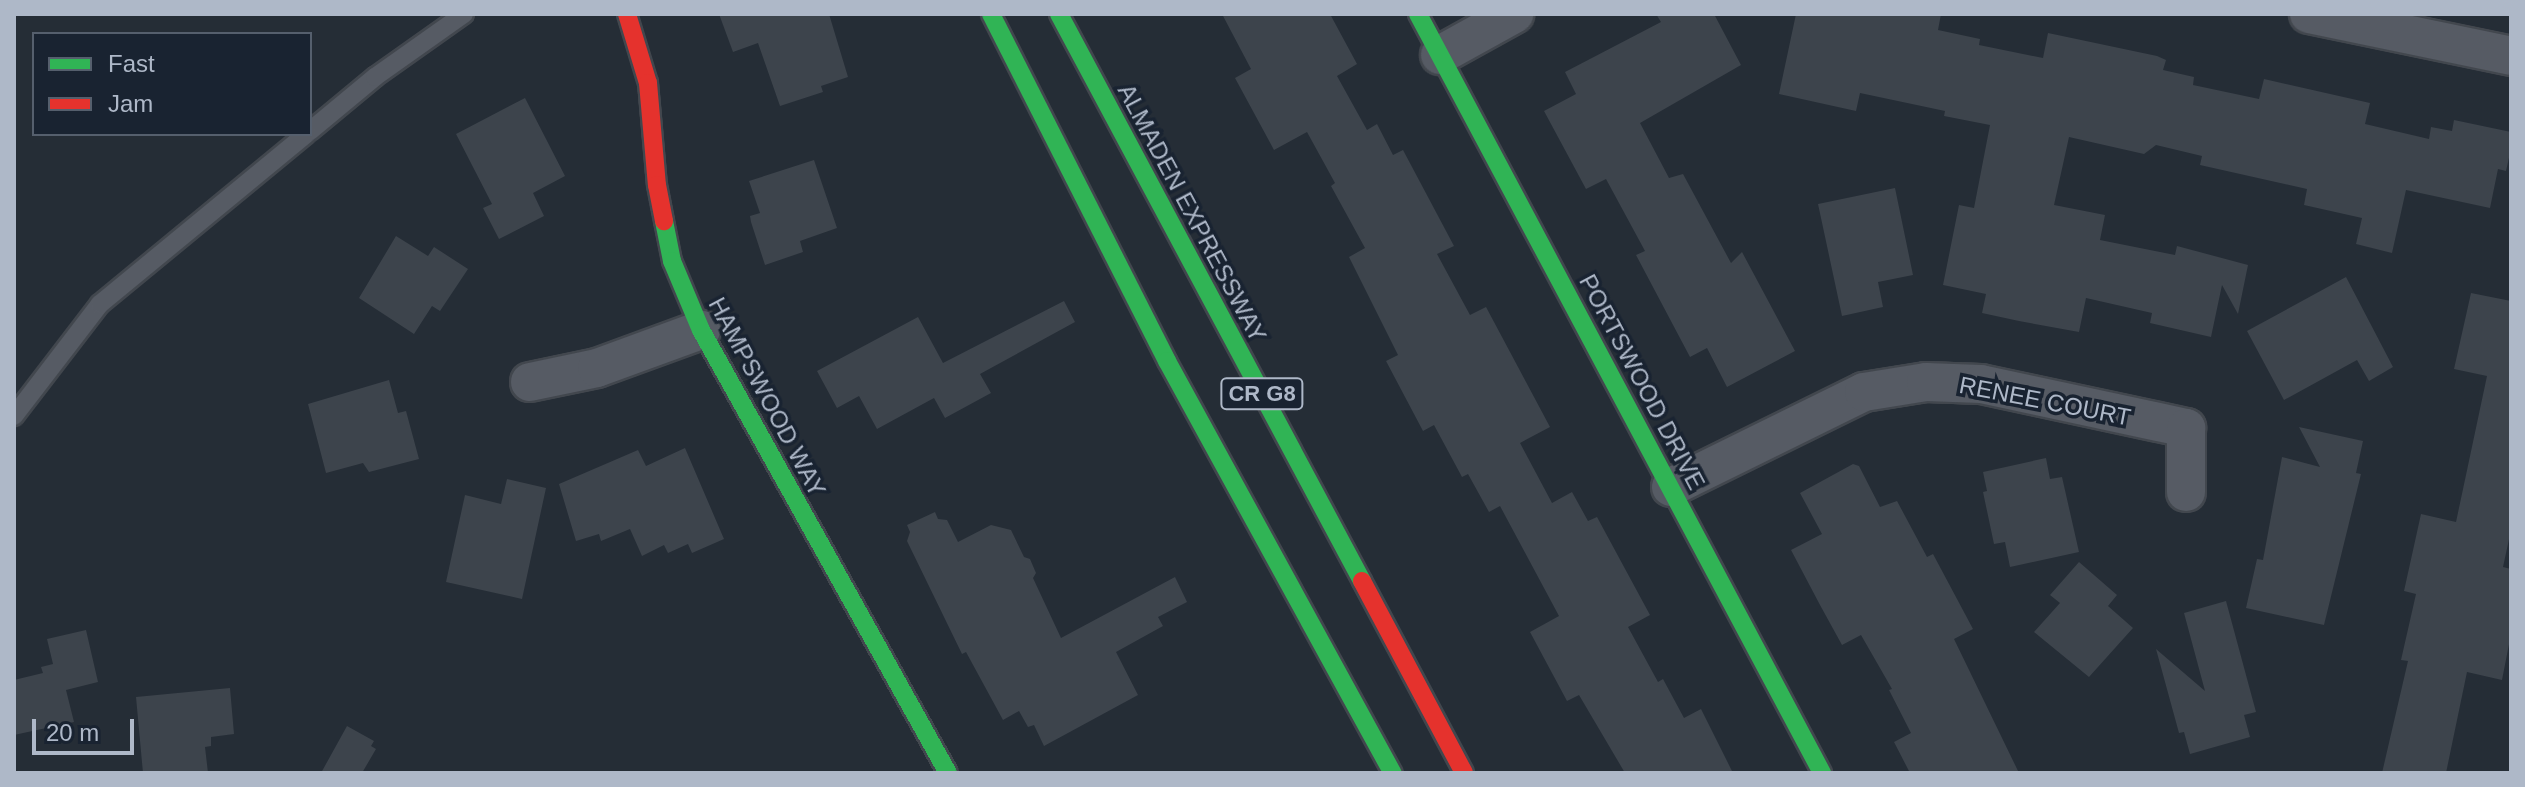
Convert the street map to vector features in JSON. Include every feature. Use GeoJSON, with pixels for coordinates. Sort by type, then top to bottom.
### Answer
{"type":"FeatureCollection","features":[{"type":"Feature","properties":{"kind":"main road","name":"HAMPSWOOD WAY"},"geometry":{"type":"LineString","coordinates":[[627,14],[648,83],[657,185],[672,261],[701,330],[948,773]]}},
{"type":"Feature","properties":{"kind":"main road","name":"CR G8"},"geometry":{"type":"LineString","coordinates":[[991,14],[1167,361],[1393,773]]}},
{"type":"Feature","properties":{"kind":"main road","name":"ALMADEN EXPRESSWAY"},"geometry":{"type":"LineString","coordinates":[[1059,14],[1464,773]]}},
{"type":"Feature","properties":{"kind":"main road","name":"PORTSWOOD DRIVE"},"geometry":{"type":"LineString","coordinates":[[1418,14],[1822,773]]}},
{"type":"Feature","properties":{"kind":"street"},"geometry":{"type":"LineString","coordinates":[[1440,55],[1514,14]]}},
{"type":"Feature","properties":{"kind":"street"},"geometry":{"type":"LineString","coordinates":[[2309,14],[2511,56]]}},
{"type":"Feature","properties":{"kind":"street"},"geometry":{"type":"LineString","coordinates":[[530,382],[597,368],[701,330]]}},
{"type":"Feature","properties":{"kind":"street","name":"RENEE COURT"},"geometry":{"type":"LineString","coordinates":[[1671,487],[1864,392],[1926,382],[1981,384],[2186,428],[2186,492]]}},
{"type":"Feature","properties":{"kind":"lane"},"geometry":{"type":"LineString","coordinates":[[312,129],[375,77],[464,14]]}},
{"type":"Feature","properties":{"kind":"lane"},"geometry":{"type":"LineString","coordinates":[[14,416],[100,304],[303,136]]}},
{"type":"Feature","properties":{"kind":"building"},"geometry":{"type":"Polygon","coordinates":[[[719,14],[829,14],[848,77],[821,86],[823,92],[780,106],[758,43],[733,52],[719,14]]]}},
{"type":"Feature","properties":{"kind":"building"},"geometry":{"type":"Polygon","coordinates":[[[1222,14],[1330,14],[1357,64],[1337,76],[1367,130],[1377,124],[1393,155],[1403,150],[1454,246],[1437,254],[1470,315],[1486,307],[1550,427],[1520,443],[1552,503],[1572,492],[1588,521],[1597,517],[1650,615],[1628,627],[1658,682],[1663,679],[1684,718],[1701,709],[1733,773],[1625,773],[1579,695],[1567,701],[1530,632],[1559,616],[1500,506],[1489,512],[1468,474],[1462,477],[1434,425],[1423,431],[1386,361],[1398,355],[1349,257],[1365,248],[1331,186],[1335,183],[1307,132],[1274,150],[1235,78],[1251,69],[1222,14]]]}},
{"type":"Feature","properties":{"kind":"building"},"geometry":{"type":"Polygon","coordinates":[[[1656,14],[1714,14],[1741,65],[1640,123],[1669,178],[1683,174],[1731,263],[1742,252],[1795,351],[1727,387],[1707,348],[1690,357],[1636,255],[1645,251],[1606,179],[1586,189],[1544,111],[1576,94],[1565,72],[1661,22],[1656,14]]]}},
{"type":"Feature","properties":{"kind":"building"},"geometry":{"type":"Polygon","coordinates":[[[1796,14],[1941,14],[1938,30],[1980,39],[1979,45],[2043,58],[2048,33],[2157,56],[2166,60],[2163,70],[2194,77],[2193,85],[2259,99],[2264,79],[2370,103],[2365,124],[2429,139],[2431,127],[2452,131],[2454,120],[2511,132],[2511,149],[2506,171],[2498,169],[2490,208],[2406,190],[2392,253],[2356,244],[2362,218],[2304,205],[2307,189],[2200,165],[2202,156],[2156,145],[2144,154],[2069,137],[2054,205],[2105,215],[2100,240],[2175,255],[2177,246],[2248,265],[2238,314],[2222,285],[2211,337],[2150,323],[2152,313],[2086,298],[2079,332],[2019,321],[1982,313],[1986,294],[1943,285],[1959,205],[1974,208],[1990,125],[1944,116],[1945,111],[1860,93],[1856,111],[1779,94],[1796,14]]]}},
{"type":"Feature","properties":{"kind":"building"},"geometry":{"type":"Polygon","coordinates":[[[525,98],[565,176],[533,193],[544,216],[499,239],[483,208],[492,204],[456,134],[525,98]]]}},
{"type":"Feature","properties":{"kind":"building"},"geometry":{"type":"Polygon","coordinates":[[[814,160],[837,228],[800,241],[803,252],[765,265],[751,222],[750,216],[760,213],[749,181],[814,160]]]}},
{"type":"Feature","properties":{"kind":"building"},"geometry":{"type":"Polygon","coordinates":[[[1895,188],[1913,275],[1878,282],[1883,307],[1842,316],[1818,204],[1895,188]]]}},
{"type":"Feature","properties":{"kind":"building"},"geometry":{"type":"Polygon","coordinates":[[[396,236],[428,256],[434,247],[468,269],[440,311],[432,306],[414,334],[359,298],[396,236]]]}},
{"type":"Feature","properties":{"kind":"building"},"geometry":{"type":"Polygon","coordinates":[[[2346,277],[2393,367],[2369,381],[2357,360],[2284,400],[2247,331],[2346,277]]]}},
{"type":"Feature","properties":{"kind":"building"},"geometry":{"type":"Polygon","coordinates":[[[2471,293],[2511,301],[2511,530],[2503,567],[2511,569],[2511,634],[2502,680],[2467,672],[2446,773],[2382,773],[2408,661],[2401,660],[2416,594],[2404,591],[2421,514],[2456,522],[2487,376],[2454,369],[2471,293]]]}},
{"type":"Feature","properties":{"kind":"building"},"geometry":{"type":"Polygon","coordinates":[[[1064,301],[1075,322],[980,374],[991,393],[945,418],[934,398],[877,429],[859,396],[837,408],[817,371],[918,317],[943,363],[1064,301]]]}},
{"type":"Feature","properties":{"kind":"building"},"geometry":{"type":"Polygon","coordinates":[[[389,380],[398,413],[406,411],[419,459],[369,472],[363,463],[326,473],[308,404],[389,380]]]}},
{"type":"Feature","properties":{"kind":"building"},"geometry":{"type":"Polygon","coordinates":[[[2299,427],[2363,441],[2356,473],[2361,474],[2324,625],[2246,608],[2257,559],[2263,560],[2282,457],[2320,467],[2299,427]]]}},
{"type":"Feature","properties":{"kind":"building"},"geometry":{"type":"Polygon","coordinates":[[[685,448],[724,539],[692,553],[688,544],[668,553],[664,545],[642,556],[630,529],[601,541],[599,534],[576,541],[559,484],[638,450],[646,466],[685,448]]]}},
{"type":"Feature","properties":{"kind":"building"},"geometry":{"type":"Polygon","coordinates":[[[2046,458],[2050,479],[2062,477],[2079,552],[2010,567],[2005,542],[1994,544],[1983,492],[1987,491],[1983,472],[2046,458]]]}},
{"type":"Feature","properties":{"kind":"building"},"geometry":{"type":"Polygon","coordinates":[[[1853,464],[1859,466],[1880,507],[1897,501],[1927,557],[1933,554],[1973,629],[1954,639],[2019,773],[1910,773],[1894,742],[1911,733],[1889,690],[1892,689],[1861,635],[1842,645],[1791,550],[1822,534],[1800,493],[1853,464]]]}},
{"type":"Feature","properties":{"kind":"building"},"geometry":{"type":"Polygon","coordinates":[[[507,479],[546,488],[522,599],[446,582],[465,495],[501,504],[507,479]]]}},
{"type":"Feature","properties":{"kind":"building"},"geometry":{"type":"Polygon","coordinates":[[[935,512],[938,519],[947,520],[958,542],[991,525],[1011,530],[1024,557],[1030,559],[1036,573],[1033,578],[1061,638],[1175,577],[1187,602],[1158,617],[1163,626],[1116,652],[1138,695],[1044,746],[1034,725],[1028,727],[1019,711],[1003,720],[966,652],[962,654],[907,541],[910,532],[907,525],[935,512]]]}},
{"type":"Feature","properties":{"kind":"building"},"geometry":{"type":"Polygon","coordinates":[[[2079,562],[2117,595],[2108,606],[2133,628],[2089,677],[2034,632],[2060,603],[2050,595],[2079,562]]]}},
{"type":"Feature","properties":{"kind":"building"},"geometry":{"type":"Polygon","coordinates":[[[2226,601],[2256,712],[2244,715],[2250,737],[2190,754],[2184,732],[2179,733],[2156,649],[2205,691],[2184,613],[2226,601]]]}},
{"type":"Feature","properties":{"kind":"building"},"geometry":{"type":"Polygon","coordinates":[[[86,630],[98,682],[66,690],[74,722],[14,735],[14,680],[43,673],[41,667],[53,664],[47,639],[86,630]]]}},
{"type":"Feature","properties":{"kind":"building"},"geometry":{"type":"Polygon","coordinates":[[[230,688],[234,734],[211,737],[211,746],[205,747],[208,773],[143,773],[136,697],[230,688]]]}},
{"type":"Feature","properties":{"kind":"building"},"geometry":{"type":"Polygon","coordinates":[[[347,726],[374,741],[371,746],[376,749],[362,773],[321,773],[347,726]]]}},
{"type":"Feature","properties":{"kind":"traffic: fast"},"geometry":{"type":"LineString","coordinates":[[991,14],[1167,361],[1393,773]]}},
{"type":"Feature","properties":{"kind":"traffic: fast"},"geometry":{"type":"LineString","coordinates":[[1059,14],[1362,581]]}},
{"type":"Feature","properties":{"kind":"traffic: fast"},"geometry":{"type":"LineString","coordinates":[[1418,14],[1822,773]]}},
{"type":"Feature","properties":{"kind":"traffic: fast"},"geometry":{"type":"LineString","coordinates":[[664,221],[672,261],[701,330],[948,773]]}},
{"type":"Feature","properties":{"kind":"traffic: jam"},"geometry":{"type":"LineString","coordinates":[[627,14],[648,83],[657,185],[664,221]]}},
{"type":"Feature","properties":{"kind":"traffic: jam"},"geometry":{"type":"LineString","coordinates":[[1362,581],[1464,773]]}}]}
